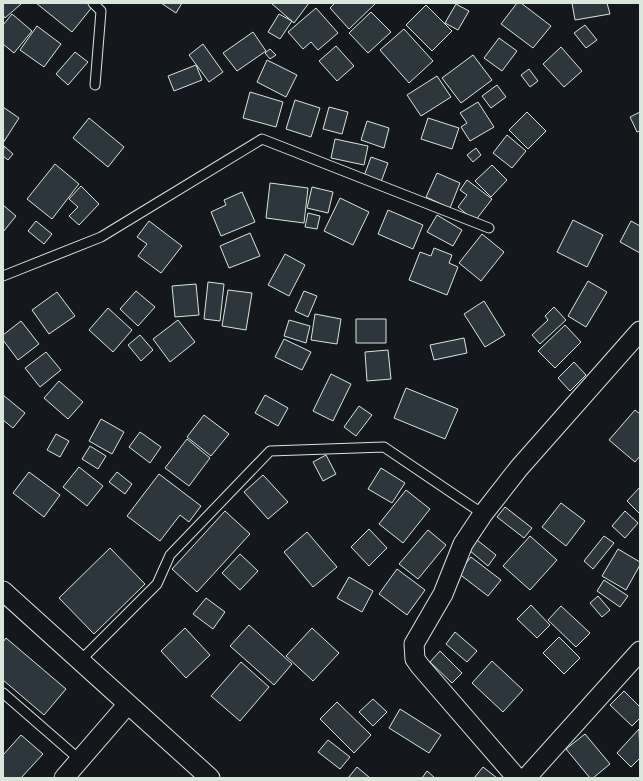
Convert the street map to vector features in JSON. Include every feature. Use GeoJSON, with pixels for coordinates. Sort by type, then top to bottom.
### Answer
{"type":"FeatureCollection","features":[{"type":"Feature","properties":{"kind":"street"},"geometry":{"type":"LineString","coordinates":[[517,778],[415,659],[414,644],[443,594],[464,544],[483,514],[519,468],[640,331]]}},
{"type":"Feature","properties":{"kind":"street"},"geometry":{"type":"LineString","coordinates":[[3,591],[210,778]]}},
{"type":"Feature","properties":{"kind":"street"},"geometry":{"type":"LineString","coordinates":[[526,778],[640,651]]}},
{"type":"Feature","properties":{"kind":"street"},"geometry":{"type":"LineString","coordinates":[[64,778],[128,704]]}},
{"type":"Feature","properties":{"kind":"lane"},"geometry":{"type":"LineString","coordinates":[[93,3],[102,11],[95,85]]}},
{"type":"Feature","properties":{"kind":"lane"},"geometry":{"type":"LineString","coordinates":[[3,276],[101,237],[262,139],[489,228]]}},
{"type":"Feature","properties":{"kind":"lane"},"geometry":{"type":"LineString","coordinates":[[80,661],[158,584],[170,555],[270,451],[384,447],[483,514]]}},
{"type":"Feature","properties":{"kind":"lane"},"geometry":{"type":"LineString","coordinates":[[3,693],[80,760]]}},
{"type":"Feature","properties":{"kind":"building"},"geometry":{"type":"Polygon","coordinates":[[[3,3],[21,4],[5,18],[3,15],[3,3]]]}},
{"type":"Feature","properties":{"kind":"building"},"geometry":{"type":"Polygon","coordinates":[[[36,3],[88,3],[93,6],[72,32],[36,3]]]}},
{"type":"Feature","properties":{"kind":"building"},"geometry":{"type":"Polygon","coordinates":[[[161,3],[182,3],[176,13],[161,3]]]}},
{"type":"Feature","properties":{"kind":"building"},"geometry":{"type":"Polygon","coordinates":[[[271,3],[309,3],[294,23],[271,3]]]}},
{"type":"Feature","properties":{"kind":"building"},"geometry":{"type":"Polygon","coordinates":[[[335,3],[376,3],[349,29],[330,8],[335,3]]]}},
{"type":"Feature","properties":{"kind":"building"},"geometry":{"type":"Polygon","coordinates":[[[517,3],[521,3],[551,26],[533,48],[501,24],[517,3]]]}},
{"type":"Feature","properties":{"kind":"building"},"geometry":{"type":"Polygon","coordinates":[[[572,3],[607,3],[610,14],[575,20],[572,3]]]}},
{"type":"Feature","properties":{"kind":"building"},"geometry":{"type":"Polygon","coordinates":[[[456,4],[469,11],[458,30],[445,23],[456,4]]]}},
{"type":"Feature","properties":{"kind":"building"},"geometry":{"type":"Polygon","coordinates":[[[426,5],[452,31],[432,51],[406,25],[426,5]]]}},
{"type":"Feature","properties":{"kind":"building"},"geometry":{"type":"Polygon","coordinates":[[[316,8],[338,33],[318,50],[311,42],[303,49],[288,32],[316,8]]]}},
{"type":"Feature","properties":{"kind":"building"},"geometry":{"type":"Polygon","coordinates":[[[371,12],[391,32],[368,53],[349,33],[371,12]]]}},
{"type":"Feature","properties":{"kind":"building"},"geometry":{"type":"Polygon","coordinates":[[[12,14],[32,31],[14,53],[3,44],[3,25],[12,14]]]}},
{"type":"Feature","properties":{"kind":"building"},"geometry":{"type":"Polygon","coordinates":[[[279,14],[292,21],[280,39],[268,32],[279,14]]]}},
{"type":"Feature","properties":{"kind":"building"},"geometry":{"type":"Polygon","coordinates":[[[585,25],[597,40],[586,48],[574,33],[585,25]]]}},
{"type":"Feature","properties":{"kind":"building"},"geometry":{"type":"Polygon","coordinates":[[[37,26],[61,44],[44,67],[20,50],[37,26]]]}},
{"type":"Feature","properties":{"kind":"building"},"geometry":{"type":"Polygon","coordinates":[[[404,29],[433,61],[409,83],[380,50],[404,29]]]}},
{"type":"Feature","properties":{"kind":"building"},"geometry":{"type":"Polygon","coordinates":[[[253,32],[266,51],[237,71],[223,53],[253,32]]]}},
{"type":"Feature","properties":{"kind":"building"},"geometry":{"type":"Polygon","coordinates":[[[499,38],[517,51],[502,71],[484,58],[499,38]]]}},
{"type":"Feature","properties":{"kind":"building"},"geometry":{"type":"Polygon","coordinates":[[[203,44],[223,72],[209,82],[189,55],[203,44]]]}},
{"type":"Feature","properties":{"kind":"building"},"geometry":{"type":"Polygon","coordinates":[[[336,46],[354,66],[337,81],[319,61],[336,46]]]}},
{"type":"Feature","properties":{"kind":"building"},"geometry":{"type":"Polygon","coordinates":[[[561,47],[582,71],[564,87],[543,64],[561,47]]]}},
{"type":"Feature","properties":{"kind":"building"},"geometry":{"type":"Polygon","coordinates":[[[270,49],[276,55],[270,59],[265,53],[270,49]]]}},
{"type":"Feature","properties":{"kind":"building"},"geometry":{"type":"Polygon","coordinates":[[[75,52],[88,62],[68,85],[56,74],[75,52]]]}},
{"type":"Feature","properties":{"kind":"building"},"geometry":{"type":"Polygon","coordinates":[[[473,55],[492,80],[461,103],[442,78],[473,55]]]}},
{"type":"Feature","properties":{"kind":"building"},"geometry":{"type":"Polygon","coordinates":[[[267,60],[297,75],[286,97],[257,82],[267,60]]]}},
{"type":"Feature","properties":{"kind":"building"},"geometry":{"type":"Polygon","coordinates":[[[196,65],[202,80],[174,91],[168,76],[196,65]]]}},
{"type":"Feature","properties":{"kind":"building"},"geometry":{"type":"Polygon","coordinates":[[[529,69],[538,81],[530,87],[521,75],[529,69]]]}},
{"type":"Feature","properties":{"kind":"building"},"geometry":{"type":"Polygon","coordinates":[[[437,76],[451,97],[421,116],[407,95],[437,76]]]}},
{"type":"Feature","properties":{"kind":"building"},"geometry":{"type":"Polygon","coordinates":[[[497,85],[506,97],[491,108],[482,96],[497,85]]]}},
{"type":"Feature","properties":{"kind":"building"},"geometry":{"type":"Polygon","coordinates":[[[250,92],[283,102],[276,127],[243,118],[250,92]]]}},
{"type":"Feature","properties":{"kind":"building"},"geometry":{"type":"Polygon","coordinates":[[[295,100],[320,108],[311,137],[286,129],[295,100]]]}},
{"type":"Feature","properties":{"kind":"building"},"geometry":{"type":"Polygon","coordinates":[[[478,102],[494,127],[470,141],[461,127],[467,123],[460,113],[478,102]]]}},
{"type":"Feature","properties":{"kind":"building"},"geometry":{"type":"Polygon","coordinates":[[[3,107],[19,118],[3,143],[3,107]]]}},
{"type":"Feature","properties":{"kind":"building"},"geometry":{"type":"Polygon","coordinates":[[[329,107],[348,112],[342,134],[323,129],[329,107]]]}},
{"type":"Feature","properties":{"kind":"building"},"geometry":{"type":"Polygon","coordinates":[[[527,112],[546,131],[528,149],[509,130],[527,112]]]}},
{"type":"Feature","properties":{"kind":"building"},"geometry":{"type":"Polygon","coordinates":[[[640,112],[640,131],[637,132],[630,117],[640,112]]]}},
{"type":"Feature","properties":{"kind":"building"},"geometry":{"type":"Polygon","coordinates":[[[89,118],[124,147],[108,167],[73,138],[89,118]]]}},
{"type":"Feature","properties":{"kind":"building"},"geometry":{"type":"Polygon","coordinates":[[[428,118],[459,128],[452,149],[421,139],[428,118]]]}},
{"type":"Feature","properties":{"kind":"building"},"geometry":{"type":"Polygon","coordinates":[[[367,121],[389,128],[384,148],[361,140],[367,121]]]}},
{"type":"Feature","properties":{"kind":"building"},"geometry":{"type":"Polygon","coordinates":[[[507,135],[526,151],[512,168],[493,153],[507,135]]]}},
{"type":"Feature","properties":{"kind":"building"},"geometry":{"type":"Polygon","coordinates":[[[335,139],[368,146],[364,165],[331,158],[335,139]]]}},
{"type":"Feature","properties":{"kind":"building"},"geometry":{"type":"Polygon","coordinates":[[[4,146],[13,154],[8,160],[3,156],[4,146]]]}},
{"type":"Feature","properties":{"kind":"building"},"geometry":{"type":"Polygon","coordinates":[[[476,148],[481,155],[473,162],[467,155],[476,148]]]}},
{"type":"Feature","properties":{"kind":"building"},"geometry":{"type":"Polygon","coordinates":[[[371,157],[388,163],[381,182],[364,176],[371,157]]]}},
{"type":"Feature","properties":{"kind":"building"},"geometry":{"type":"Polygon","coordinates":[[[55,164],[79,184],[52,219],[27,199],[55,164]]]}},
{"type":"Feature","properties":{"kind":"building"},"geometry":{"type":"Polygon","coordinates":[[[492,165],[507,180],[491,197],[475,181],[492,165]]]}},
{"type":"Feature","properties":{"kind":"building"},"geometry":{"type":"Polygon","coordinates":[[[437,173],[460,183],[450,208],[426,197],[437,173]]]}},
{"type":"Feature","properties":{"kind":"building"},"geometry":{"type":"Polygon","coordinates":[[[467,180],[492,199],[475,221],[458,207],[467,195],[460,190],[467,180]]]}},
{"type":"Feature","properties":{"kind":"building"},"geometry":{"type":"Polygon","coordinates":[[[270,183],[308,188],[304,223],[266,218],[270,183]]]}},
{"type":"Feature","properties":{"kind":"building"},"geometry":{"type":"Polygon","coordinates":[[[81,186],[99,204],[79,225],[69,216],[78,207],[69,199],[81,186]]]}},
{"type":"Feature","properties":{"kind":"building"},"geometry":{"type":"Polygon","coordinates":[[[312,187],[333,192],[328,213],[307,208],[312,187]]]}},
{"type":"Feature","properties":{"kind":"building"},"geometry":{"type":"Polygon","coordinates":[[[242,192],[255,222],[221,236],[211,212],[226,205],[224,200],[242,192]]]}},
{"type":"Feature","properties":{"kind":"building"},"geometry":{"type":"Polygon","coordinates":[[[340,198],[369,212],[353,245],[324,231],[340,198]]]}},
{"type":"Feature","properties":{"kind":"building"},"geometry":{"type":"Polygon","coordinates":[[[3,205],[16,216],[3,232],[3,205]]]}},
{"type":"Feature","properties":{"kind":"building"},"geometry":{"type":"Polygon","coordinates":[[[388,210],[423,225],[413,249],[378,234],[388,210]]]}},
{"type":"Feature","properties":{"kind":"building"},"geometry":{"type":"Polygon","coordinates":[[[308,213],[320,216],[317,229],[305,227],[308,213]]]}},
{"type":"Feature","properties":{"kind":"building"},"geometry":{"type":"Polygon","coordinates":[[[437,215],[462,230],[453,246],[427,232],[437,215]]]}},
{"type":"Feature","properties":{"kind":"building"},"geometry":{"type":"Polygon","coordinates":[[[573,220],[603,235],[587,267],[557,252],[573,220]]]}},
{"type":"Feature","properties":{"kind":"building"},"geometry":{"type":"Polygon","coordinates":[[[36,221],[52,234],[44,244],[28,231],[36,221]]]}},
{"type":"Feature","properties":{"kind":"building"},"geometry":{"type":"Polygon","coordinates":[[[149,221],[182,246],[161,273],[138,256],[147,244],[137,237],[149,221]]]}},
{"type":"Feature","properties":{"kind":"building"},"geometry":{"type":"Polygon","coordinates":[[[631,221],[640,226],[640,253],[620,242],[631,221]]]}},
{"type":"Feature","properties":{"kind":"building"},"geometry":{"type":"Polygon","coordinates":[[[250,233],[260,256],[229,268],[220,246],[250,233]]]}},
{"type":"Feature","properties":{"kind":"building"},"geometry":{"type":"Polygon","coordinates":[[[482,234],[504,252],[481,281],[459,263],[482,234]]]}},
{"type":"Feature","properties":{"kind":"building"},"geometry":{"type":"Polygon","coordinates":[[[434,248],[452,255],[449,263],[458,267],[447,295],[409,280],[420,252],[431,256],[434,248]]]}},
{"type":"Feature","properties":{"kind":"building"},"geometry":{"type":"Polygon","coordinates":[[[285,254],[305,265],[289,296],[268,285],[285,254]]]}},
{"type":"Feature","properties":{"kind":"building"},"geometry":{"type":"Polygon","coordinates":[[[588,281],[607,292],[586,327],[568,316],[588,281]]]}},
{"type":"Feature","properties":{"kind":"building"},"geometry":{"type":"Polygon","coordinates":[[[208,282],[224,284],[220,321],[204,319],[208,282]]]}},
{"type":"Feature","properties":{"kind":"building"},"geometry":{"type":"Polygon","coordinates":[[[196,284],[199,315],[175,317],[172,286],[196,284]]]}},
{"type":"Feature","properties":{"kind":"building"},"geometry":{"type":"Polygon","coordinates":[[[228,290],[252,293],[246,330],[222,326],[228,290]]]}},
{"type":"Feature","properties":{"kind":"building"},"geometry":{"type":"Polygon","coordinates":[[[136,291],[155,307],[138,326],[120,309],[136,291]]]}},
{"type":"Feature","properties":{"kind":"building"},"geometry":{"type":"Polygon","coordinates":[[[304,291],[317,296],[308,317],[295,311],[304,291]]]}},
{"type":"Feature","properties":{"kind":"building"},"geometry":{"type":"Polygon","coordinates":[[[57,292],[75,316],[49,334],[32,310],[57,292]]]}},
{"type":"Feature","properties":{"kind":"building"},"geometry":{"type":"Polygon","coordinates":[[[484,301],[505,335],[485,347],[464,314],[484,301]]]}},
{"type":"Feature","properties":{"kind":"building"},"geometry":{"type":"Polygon","coordinates":[[[554,307],[566,320],[540,344],[532,335],[548,320],[545,316],[554,307]]]}},
{"type":"Feature","properties":{"kind":"building"},"geometry":{"type":"Polygon","coordinates":[[[108,308],[132,330],[113,352],[89,330],[108,308]]]}},
{"type":"Feature","properties":{"kind":"building"},"geometry":{"type":"Polygon","coordinates":[[[315,314],[341,319],[337,344],[311,340],[315,314]]]}},
{"type":"Feature","properties":{"kind":"building"},"geometry":{"type":"Polygon","coordinates":[[[356,319],[386,319],[386,343],[356,343],[356,319]]]}},
{"type":"Feature","properties":{"kind":"building"},"geometry":{"type":"Polygon","coordinates":[[[178,320],[195,342],[170,362],[153,339],[178,320]]]}},
{"type":"Feature","properties":{"kind":"building"},"geometry":{"type":"Polygon","coordinates":[[[289,320],[310,326],[306,343],[284,336],[289,320]]]}},
{"type":"Feature","properties":{"kind":"building"},"geometry":{"type":"Polygon","coordinates":[[[21,321],[39,344],[18,360],[3,340],[3,335],[21,321]]]}},
{"type":"Feature","properties":{"kind":"building"},"geometry":{"type":"Polygon","coordinates":[[[565,325],[581,342],[555,368],[538,351],[565,325]]]}},
{"type":"Feature","properties":{"kind":"building"},"geometry":{"type":"Polygon","coordinates":[[[140,335],[153,350],[141,361],[128,345],[140,335]]]}},
{"type":"Feature","properties":{"kind":"building"},"geometry":{"type":"Polygon","coordinates":[[[464,338],[467,353],[434,360],[430,345],[464,338]]]}},
{"type":"Feature","properties":{"kind":"building"},"geometry":{"type":"Polygon","coordinates":[[[284,339],[311,352],[302,370],[275,357],[284,339]]]}},
{"type":"Feature","properties":{"kind":"building"},"geometry":{"type":"Polygon","coordinates":[[[388,350],[391,379],[367,381],[365,352],[388,350]]]}},
{"type":"Feature","properties":{"kind":"building"},"geometry":{"type":"Polygon","coordinates":[[[46,352],[61,370],[40,387],[25,368],[46,352]]]}},
{"type":"Feature","properties":{"kind":"building"},"geometry":{"type":"Polygon","coordinates":[[[574,362],[586,375],[570,391],[558,378],[574,362]]]}},
{"type":"Feature","properties":{"kind":"building"},"geometry":{"type":"Polygon","coordinates":[[[331,374],[351,384],[333,421],[313,411],[331,374]]]}},
{"type":"Feature","properties":{"kind":"building"},"geometry":{"type":"Polygon","coordinates":[[[59,381],[83,402],[68,419],[44,398],[59,381]]]}},
{"type":"Feature","properties":{"kind":"building"},"geometry":{"type":"Polygon","coordinates":[[[406,388],[458,409],[445,439],[394,418],[406,388]]]}},
{"type":"Feature","properties":{"kind":"building"},"geometry":{"type":"Polygon","coordinates":[[[3,395],[25,413],[13,428],[3,420],[3,395]]]}},
{"type":"Feature","properties":{"kind":"building"},"geometry":{"type":"Polygon","coordinates":[[[265,395],[288,408],[278,426],[255,413],[265,395]]]}},
{"type":"Feature","properties":{"kind":"building"},"geometry":{"type":"Polygon","coordinates":[[[359,406],[372,415],[356,436],[344,427],[359,406]]]}},
{"type":"Feature","properties":{"kind":"building"},"geometry":{"type":"Polygon","coordinates":[[[635,410],[640,414],[640,456],[635,462],[609,440],[635,410]]]}},
{"type":"Feature","properties":{"kind":"building"},"geometry":{"type":"Polygon","coordinates":[[[204,415],[229,434],[211,456],[187,437],[204,415]]]}},
{"type":"Feature","properties":{"kind":"building"},"geometry":{"type":"Polygon","coordinates":[[[101,419],[124,432],[112,454],[89,441],[101,419]]]}},
{"type":"Feature","properties":{"kind":"building"},"geometry":{"type":"Polygon","coordinates":[[[140,432],[161,447],[150,463],[129,447],[140,432]]]}},
{"type":"Feature","properties":{"kind":"building"},"geometry":{"type":"Polygon","coordinates":[[[56,434],[69,441],[60,457],[47,450],[56,434]]]}},
{"type":"Feature","properties":{"kind":"building"},"geometry":{"type":"Polygon","coordinates":[[[187,439],[210,458],[189,486],[165,468],[187,439]]]}},
{"type":"Feature","properties":{"kind":"building"},"geometry":{"type":"Polygon","coordinates":[[[90,446],[106,456],[98,469],[82,459],[90,446]]]}},
{"type":"Feature","properties":{"kind":"building"},"geometry":{"type":"Polygon","coordinates":[[[326,455],[336,474],[323,481],[313,462],[326,455]]]}},
{"type":"Feature","properties":{"kind":"building"},"geometry":{"type":"Polygon","coordinates":[[[79,467],[103,486],[87,506],[63,487],[79,467]]]}},
{"type":"Feature","properties":{"kind":"building"},"geometry":{"type":"Polygon","coordinates":[[[381,468],[405,483],[392,503],[368,489],[381,468]]]}},
{"type":"Feature","properties":{"kind":"building"},"geometry":{"type":"Polygon","coordinates":[[[29,472],[60,495],[44,517],[13,493],[29,472]]]}},
{"type":"Feature","properties":{"kind":"building"},"geometry":{"type":"Polygon","coordinates":[[[117,472],[132,484],[125,494],[109,482],[117,472]]]}},
{"type":"Feature","properties":{"kind":"building"},"geometry":{"type":"Polygon","coordinates":[[[159,474],[201,506],[189,522],[180,515],[160,541],[127,516],[159,474]]]}},
{"type":"Feature","properties":{"kind":"building"},"geometry":{"type":"Polygon","coordinates":[[[263,475],[288,502],[268,519],[244,492],[263,475]]]}},
{"type":"Feature","properties":{"kind":"building"},"geometry":{"type":"Polygon","coordinates":[[[640,487],[640,514],[627,501],[640,487]]]}},
{"type":"Feature","properties":{"kind":"building"},"geometry":{"type":"Polygon","coordinates":[[[406,490],[430,509],[403,543],[379,524],[406,490]]]}},
{"type":"Feature","properties":{"kind":"building"},"geometry":{"type":"Polygon","coordinates":[[[561,503],[585,521],[566,546],[542,527],[561,503]]]}},
{"type":"Feature","properties":{"kind":"building"},"geometry":{"type":"Polygon","coordinates":[[[505,507],[532,528],[524,538],[497,517],[505,507]]]}},
{"type":"Feature","properties":{"kind":"building"},"geometry":{"type":"Polygon","coordinates":[[[225,511],[250,534],[197,592],[172,569],[225,511]]]}},
{"type":"Feature","properties":{"kind":"building"},"geometry":{"type":"Polygon","coordinates":[[[625,511],[638,523],[625,538],[612,526],[625,511]]]}},
{"type":"Feature","properties":{"kind":"building"},"geometry":{"type":"Polygon","coordinates":[[[369,529],[387,548],[369,566],[351,547],[369,529]]]}},
{"type":"Feature","properties":{"kind":"building"},"geometry":{"type":"Polygon","coordinates":[[[428,530],[446,545],[418,579],[399,564],[428,530]]]}},
{"type":"Feature","properties":{"kind":"building"},"geometry":{"type":"Polygon","coordinates":[[[307,532],[337,567],[313,587],[284,552],[307,532]]]}},
{"type":"Feature","properties":{"kind":"building"},"geometry":{"type":"Polygon","coordinates":[[[530,536],[557,560],[530,590],[503,566],[530,536]]]}},
{"type":"Feature","properties":{"kind":"building"},"geometry":{"type":"Polygon","coordinates":[[[604,536],[614,543],[593,569],[584,561],[604,536]]]}},
{"type":"Feature","properties":{"kind":"building"},"geometry":{"type":"Polygon","coordinates":[[[477,540],[496,555],[488,566],[469,550],[477,540]]]}},
{"type":"Feature","properties":{"kind":"building"},"geometry":{"type":"Polygon","coordinates":[[[110,548],[145,584],[94,634],[59,598],[110,548]]]}},
{"type":"Feature","properties":{"kind":"building"},"geometry":{"type":"Polygon","coordinates":[[[618,549],[640,562],[640,565],[626,590],[602,576],[618,549]]]}},
{"type":"Feature","properties":{"kind":"building"},"geometry":{"type":"Polygon","coordinates":[[[240,554],[258,571],[240,590],[222,573],[240,554]]]}},
{"type":"Feature","properties":{"kind":"building"},"geometry":{"type":"Polygon","coordinates":[[[471,557],[501,580],[488,596],[458,573],[471,557]]]}},
{"type":"Feature","properties":{"kind":"building"},"geometry":{"type":"Polygon","coordinates":[[[397,569],[425,590],[407,615],[379,594],[397,569]]]}},
{"type":"Feature","properties":{"kind":"building"},"geometry":{"type":"Polygon","coordinates":[[[349,577],[373,591],[362,612],[337,598],[349,577]]]}},
{"type":"Feature","properties":{"kind":"building"},"geometry":{"type":"Polygon","coordinates":[[[604,580],[628,596],[620,607],[597,591],[604,580]]]}},
{"type":"Feature","properties":{"kind":"building"},"geometry":{"type":"Polygon","coordinates":[[[598,596],[610,610],[602,617],[590,603],[598,596]]]}},
{"type":"Feature","properties":{"kind":"building"},"geometry":{"type":"Polygon","coordinates":[[[206,598],[225,612],[213,629],[193,614],[206,598]]]}},
{"type":"Feature","properties":{"kind":"building"},"geometry":{"type":"Polygon","coordinates":[[[531,605],[550,625],[537,638],[517,619],[531,605]]]}},
{"type":"Feature","properties":{"kind":"building"},"geometry":{"type":"Polygon","coordinates":[[[561,606],[590,633],[576,647],[548,620],[561,606]]]}},
{"type":"Feature","properties":{"kind":"building"},"geometry":{"type":"Polygon","coordinates":[[[249,625],[292,664],[274,685],[230,646],[249,625]]]}},
{"type":"Feature","properties":{"kind":"building"},"geometry":{"type":"Polygon","coordinates":[[[185,628],[210,655],[186,678],[161,651],[185,628]]]}},
{"type":"Feature","properties":{"kind":"building"},"geometry":{"type":"Polygon","coordinates":[[[312,628],[339,653],[313,681],[286,656],[312,628]]]}},
{"type":"Feature","properties":{"kind":"building"},"geometry":{"type":"Polygon","coordinates":[[[455,632],[477,651],[467,662],[446,644],[455,632]]]}},
{"type":"Feature","properties":{"kind":"building"},"geometry":{"type":"Polygon","coordinates":[[[559,637],[580,658],[564,674],[543,653],[559,637]]]}},
{"type":"Feature","properties":{"kind":"building"},"geometry":{"type":"Polygon","coordinates":[[[6,638],[66,689],[44,715],[3,680],[3,642],[6,638]]]}},
{"type":"Feature","properties":{"kind":"building"},"geometry":{"type":"Polygon","coordinates":[[[440,651],[462,673],[452,683],[430,662],[440,651]]]}},
{"type":"Feature","properties":{"kind":"building"},"geometry":{"type":"Polygon","coordinates":[[[492,661],[523,690],[503,712],[472,683],[492,661]]]}},
{"type":"Feature","properties":{"kind":"building"},"geometry":{"type":"Polygon","coordinates":[[[241,662],[269,687],[240,721],[211,696],[241,662]]]}},
{"type":"Feature","properties":{"kind":"building"},"geometry":{"type":"Polygon","coordinates":[[[624,691],[640,707],[640,718],[632,726],[610,705],[624,691]]]}},
{"type":"Feature","properties":{"kind":"building"},"geometry":{"type":"Polygon","coordinates":[[[373,699],[387,712],[373,726],[359,712],[373,699]]]}},
{"type":"Feature","properties":{"kind":"building"},"geometry":{"type":"Polygon","coordinates":[[[337,702],[371,735],[354,753],[320,719],[337,702]]]}},
{"type":"Feature","properties":{"kind":"building"},"geometry":{"type":"Polygon","coordinates":[[[400,709],[441,735],[429,753],[389,728],[400,709]]]}},
{"type":"Feature","properties":{"kind":"building"},"geometry":{"type":"Polygon","coordinates":[[[639,729],[640,758],[631,767],[617,753],[639,729]]]}},
{"type":"Feature","properties":{"kind":"building"},"geometry":{"type":"Polygon","coordinates":[[[585,734],[610,764],[593,778],[590,778],[566,749],[585,734]]]}},
{"type":"Feature","properties":{"kind":"building"},"geometry":{"type":"Polygon","coordinates":[[[21,735],[43,754],[21,778],[3,778],[3,755],[21,735]]]}},
{"type":"Feature","properties":{"kind":"building"},"geometry":{"type":"Polygon","coordinates":[[[328,740],[350,757],[340,769],[318,752],[328,740]]]}},
{"type":"Feature","properties":{"kind":"building"},"geometry":{"type":"Polygon","coordinates":[[[357,767],[370,778],[348,778],[357,767]]]}},
{"type":"Feature","properties":{"kind":"building"},"geometry":{"type":"Polygon","coordinates":[[[483,767],[497,778],[474,778],[483,767]]]}},
{"type":"Feature","properties":{"kind":"building"},"geometry":{"type":"Polygon","coordinates":[[[427,771],[435,778],[422,778],[427,771]]]}}]}
